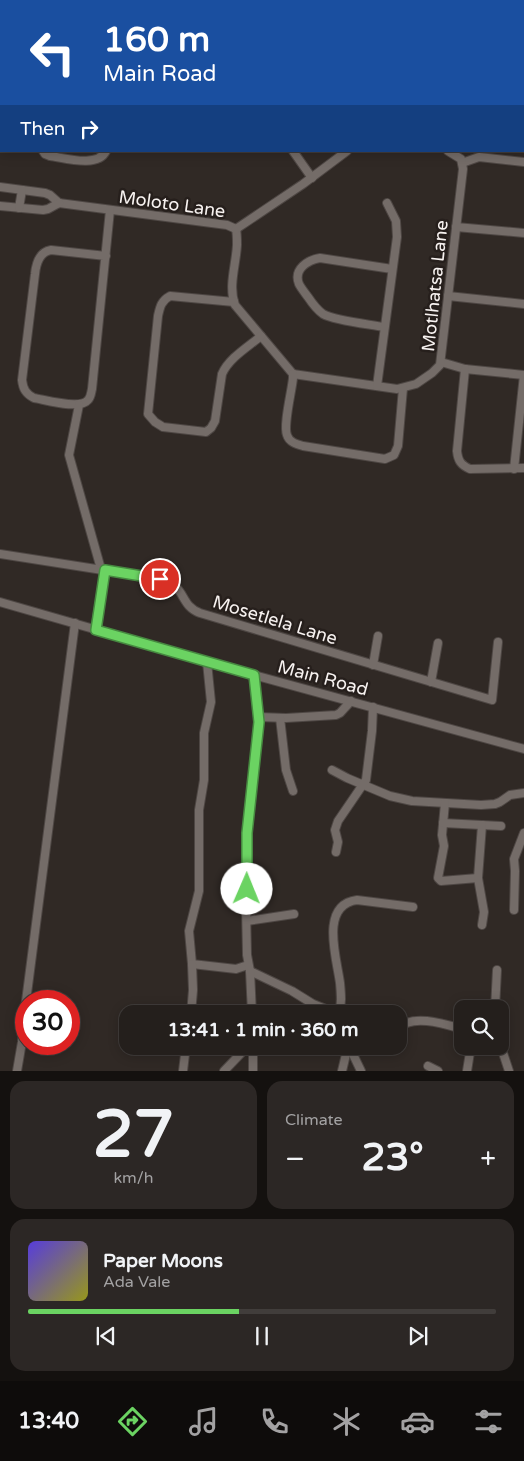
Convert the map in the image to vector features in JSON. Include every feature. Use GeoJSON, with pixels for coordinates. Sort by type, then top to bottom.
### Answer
{"type":"FeatureCollection","features":[{"type":"Feature","properties":{"kind":"street"},"geometry":{"type":"LineString","coordinates":[[44,152],[50,156],[90,161],[100,159],[106,152]]}},
{"type":"Feature","properties":{"kind":"street"},"geometry":{"type":"LineString","coordinates":[[294,152],[312,178]]}},
{"type":"Feature","properties":{"kind":"street","name":"Moloto Lane"},"geometry":{"type":"LineString","coordinates":[[59,203],[227,225],[236,229],[312,178],[347,152]]}},
{"type":"Feature","properties":{"kind":"street"},"geometry":{"type":"LineString","coordinates":[[450,152],[458,156],[462,163],[479,157],[524,162]]}},
{"type":"Feature","properties":{"kind":"street","name":"Motlhatsa Lane"},"geometry":{"type":"LineString","coordinates":[[293,374],[397,389],[416,384],[437,369],[441,362],[462,163]]}},
{"type":"Feature","properties":{"kind":"street"},"geometry":{"type":"LineString","coordinates":[[0,188],[50,195],[59,203],[43,210],[0,206]]}},
{"type":"Feature","properties":{"kind":"street"},"geometry":{"type":"LineString","coordinates":[[19,208],[22,190]]}},
{"type":"Feature","properties":{"kind":"street"},"geometry":{"type":"LineString","coordinates":[[377,386],[397,236],[396,221],[387,203]]}},
{"type":"Feature","properties":{"kind":"street"},"geometry":{"type":"LineString","coordinates":[[106,256],[51,250],[46,251],[42,255],[36,266],[22,380],[23,389],[30,396],[79,405],[88,400],[92,389],[106,256],[110,210]]}},
{"type":"Feature","properties":{"kind":"street"},"geometry":{"type":"LineString","coordinates":[[456,227],[524,233]]}},
{"type":"Feature","properties":{"kind":"street"},"geometry":{"type":"LineString","coordinates":[[236,229],[237,245],[231,293],[235,305],[293,374],[286,425],[286,433],[289,439],[299,445],[385,459],[394,455],[398,446],[402,388]]}},
{"type":"Feature","properties":{"kind":"street"},"geometry":{"type":"LineString","coordinates":[[384,327],[333,318],[323,314],[313,305],[298,283],[298,274],[311,259],[320,258],[392,269]]}},
{"type":"Feature","properties":{"kind":"street"},"geometry":{"type":"LineString","coordinates":[[234,302],[170,296],[160,305],[148,414],[163,427],[206,432],[215,421],[224,369],[261,336]]}},
{"type":"Feature","properties":{"kind":"street"},"geometry":{"type":"LineString","coordinates":[[448,296],[524,304]]}},
{"type":"Feature","properties":{"kind":"street"},"geometry":{"type":"LineString","coordinates":[[441,362],[466,369],[524,375],[514,469]]}},
{"type":"Feature","properties":{"kind":"street"},"geometry":{"type":"LineString","coordinates":[[466,369],[457,451],[459,461],[470,469],[524,468]]}},
{"type":"Feature","properties":{"kind":"street"},"geometry":{"type":"LineString","coordinates":[[79,405],[69,455],[103,570],[96,630]]}},
{"type":"Feature","properties":{"kind":"street","name":"Mosetlela Lane"},"geometry":{"type":"LineString","coordinates":[[0,554],[160,579],[176,586],[189,607],[194,611],[492,700],[498,642]]}},
{"type":"Feature","properties":{"kind":"street","name":"Main Road"},"geometry":{"type":"LineString","coordinates":[[0,602],[207,662],[524,749]]}},
{"type":"Feature","properties":{"kind":"street"},"geometry":{"type":"LineString","coordinates":[[17,1071],[75,623]]}},
{"type":"Feature","properties":{"kind":"street"},"geometry":{"type":"LineString","coordinates":[[374,665],[378,636]]}},
{"type":"Feature","properties":{"kind":"street"},"geometry":{"type":"LineString","coordinates":[[432,682],[438,642]]}},
{"type":"Feature","properties":{"kind":"street"},"geometry":{"type":"LineString","coordinates":[[191,1005],[193,990],[189,931],[199,891],[199,810],[204,780],[204,733],[211,702],[207,662]]}},
{"type":"Feature","properties":{"kind":"street"},"geometry":{"type":"LineString","coordinates":[[251,1005],[247,956],[247,833],[259,717],[254,675]]}},
{"type":"Feature","properties":{"kind":"street"},"geometry":{"type":"LineString","coordinates":[[259,717],[280,718],[336,715],[350,701]]}},
{"type":"Feature","properties":{"kind":"street"},"geometry":{"type":"LineString","coordinates":[[336,852],[338,842],[335,830],[338,821],[366,780],[372,731],[372,707]]}},
{"type":"Feature","properties":{"kind":"street"},"geometry":{"type":"LineString","coordinates":[[280,718],[284,761],[293,791]]}},
{"type":"Feature","properties":{"kind":"street"},"geometry":{"type":"LineString","coordinates":[[332,770],[362,785],[412,801],[495,804],[510,795],[524,793]]}},
{"type":"Feature","properties":{"kind":"street"},"geometry":{"type":"LineString","coordinates":[[445,803],[442,835],[444,846],[438,878],[441,881],[478,878]]}},
{"type":"Feature","properties":{"kind":"street"},"geometry":{"type":"LineString","coordinates":[[443,823],[500,826]]}},
{"type":"Feature","properties":{"kind":"street"},"geometry":{"type":"LineString","coordinates":[[482,825],[478,878],[484,912],[482,925]]}},
{"type":"Feature","properties":{"kind":"street"},"geometry":{"type":"LineString","coordinates":[[514,910],[514,859],[524,833]]}},
{"type":"Feature","properties":{"kind":"street"},"geometry":{"type":"LineString","coordinates":[[341,1005],[342,1000],[340,982],[333,942],[333,929],[339,909],[348,901],[357,900],[413,907]]}},
{"type":"Feature","properties":{"kind":"street"},"geometry":{"type":"LineString","coordinates":[[247,921],[294,914]]}},
{"type":"Feature","properties":{"kind":"street"},"geometry":{"type":"LineString","coordinates":[[192,964],[237,969],[249,968],[316,1005]]}},
{"type":"Feature","properties":{"kind":"street"},"geometry":{"type":"LineString","coordinates":[[495,1000],[497,970]]}},
{"type":"Feature","properties":{"kind":"street"},"geometry":{"type":"LineString","coordinates":[[407,1022],[419,1020],[454,1027]]}},
{"type":"Feature","properties":{"kind":"street"},"geometry":{"type":"LineString","coordinates":[[183,1071],[185,1055]]}},
{"type":"Feature","properties":{"kind":"street"},"geometry":{"type":"LineString","coordinates":[[224,1071],[239,1055]]}},
{"type":"Feature","properties":{"kind":"street"},"geometry":{"type":"LineString","coordinates":[[253,1055],[253,1071]]}},
{"type":"Feature","properties":{"kind":"street"},"geometry":{"type":"LineString","coordinates":[[342,1071],[346,1055]]}},
{"type":"Feature","properties":{"kind":"street"},"geometry":{"type":"LineString","coordinates":[[353,1055],[361,1071]]}},
{"type":"Feature","properties":{"kind":"street"},"geometry":{"type":"LineString","coordinates":[[467,1071],[469,1055]]}},
{"type":"Feature","properties":{"kind":"street"},"geometry":{"type":"LineString","coordinates":[[504,1055],[509,1071]]}},
{"type":"Feature","properties":{"kind":"street"},"geometry":{"type":"LineString","coordinates":[[428,1066],[438,1071]]}},
{"type":"Feature","properties":{"kind":"route"},"geometry":{"type":"LineString","coordinates":[[160,579],[105,570],[96,630],[254,675],[259,722],[247,833],[247,889]]}}]}
